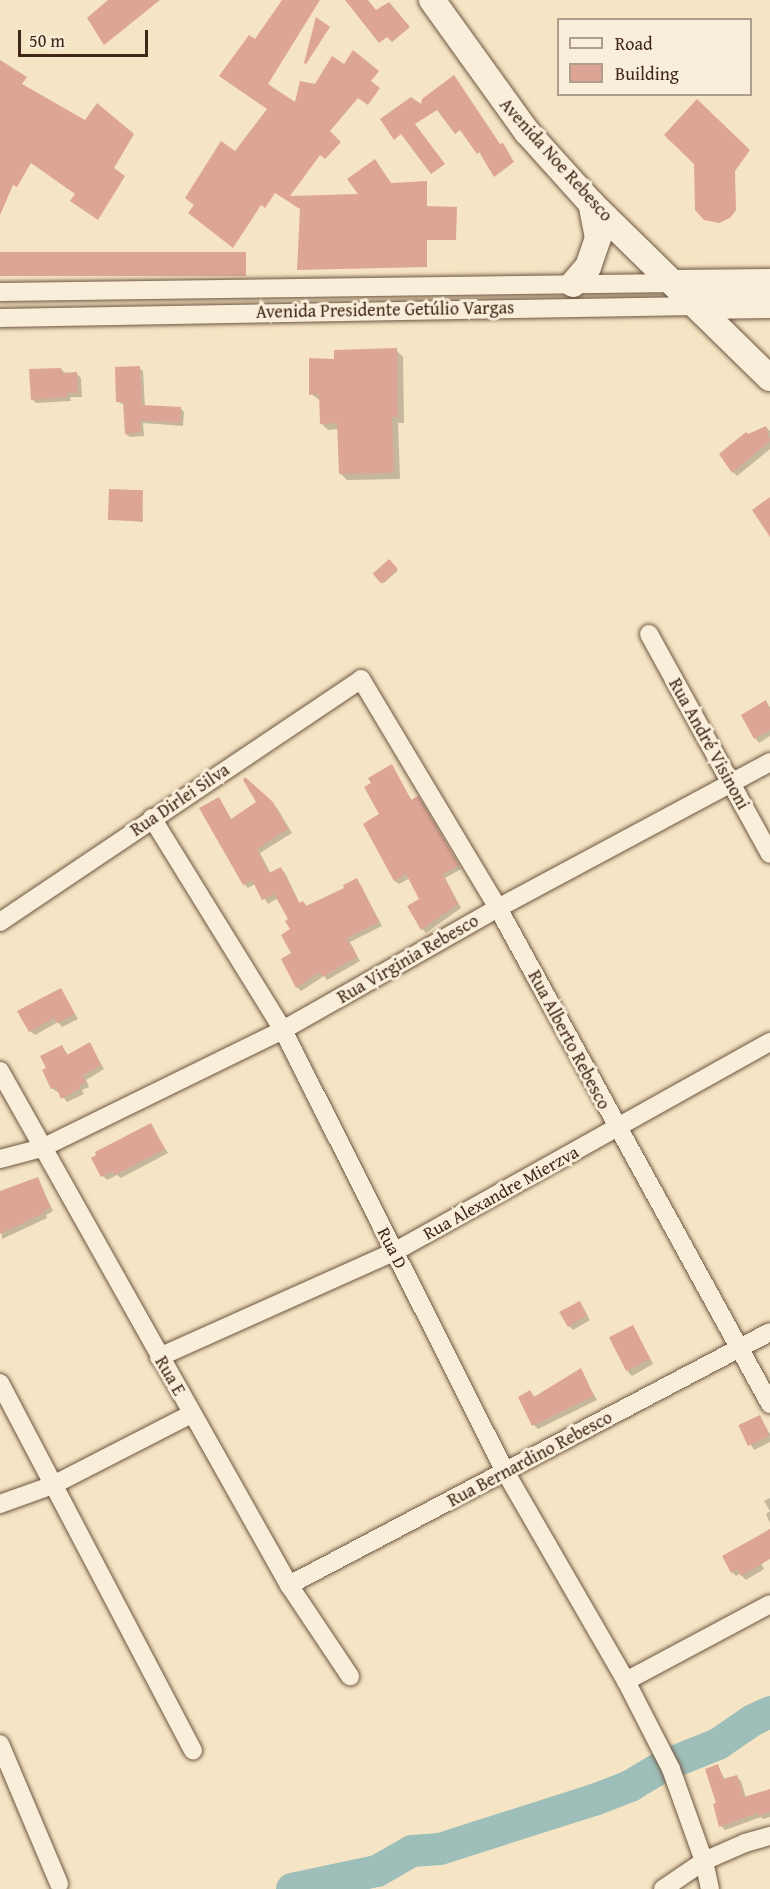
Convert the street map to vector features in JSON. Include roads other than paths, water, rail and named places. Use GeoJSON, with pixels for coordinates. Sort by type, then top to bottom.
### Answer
{"type":"FeatureCollection","features":[{"type":"Feature","properties":{"kind":"main road","name":"Avenida Noe Rebesco"},"geometry":{"type":"LineString","coordinates":[[432,0],[527,132],[591,203],[770,378]]}},
{"type":"Feature","properties":{"kind":"main road"},"geometry":{"type":"LineString","coordinates":[[573,284],[588,267],[598,238],[591,203]]}},
{"type":"Feature","properties":{"kind":"main road","name":"Avenida Presidente Getúlio Vargas"},"geometry":{"type":"LineString","coordinates":[[675,283],[770,282]]}},
{"type":"Feature","properties":{"kind":"main road","name":"Avenida Presidente Getúlio Vargas"},"geometry":{"type":"LineString","coordinates":[[697,306],[770,305]]}},
{"type":"Feature","properties":{"kind":"street","name":"Avenida Presidente Getúlio Vargas"},"geometry":{"type":"LineString","coordinates":[[0,292],[675,283]]}},
{"type":"Feature","properties":{"kind":"street"},"geometry":{"type":"LineString","coordinates":[[311,288],[311,312]]}},
{"type":"Feature","properties":{"kind":"street","name":"Avenida Presidente Getúlio Vargas"},"geometry":{"type":"LineString","coordinates":[[0,318],[697,306]]}},
{"type":"Feature","properties":{"kind":"street","name":"Rua André Visinoni"},"geometry":{"type":"LineString","coordinates":[[649,634],[770,855]]}},
{"type":"Feature","properties":{"kind":"street","name":"Rua Dirlei Silva"},"geometry":{"type":"LineString","coordinates":[[0,922],[361,679]]}},
{"type":"Feature","properties":{"kind":"street","name":"Rua Alberto Rebesco"},"geometry":{"type":"LineString","coordinates":[[361,679],[498,908],[617,1130],[770,1404]]}},
{"type":"Feature","properties":{"kind":"street","name":"Rua Virginia Rebesco"},"geometry":{"type":"LineString","coordinates":[[0,1159],[42,1148],[283,1029],[498,908],[770,762]]}},
{"type":"Feature","properties":{"kind":"street","name":"Rua D"},"geometry":{"type":"LineString","coordinates":[[152,818],[283,1029],[506,1473],[626,1681],[662,1750],[704,1861],[710,1889]]}},
{"type":"Feature","properties":{"kind":"street","name":"Rua Alexandre Mierzva"},"geometry":{"type":"LineString","coordinates":[[159,1357],[394,1252],[617,1130],[770,1042]]}},
{"type":"Feature","properties":{"kind":"street","name":"Rua E"},"geometry":{"type":"LineString","coordinates":[[0,1071],[289,1586],[350,1676]]}},
{"type":"Feature","properties":{"kind":"street","name":"Rua Bernardino Rebesco"},"geometry":{"type":"LineString","coordinates":[[289,1586],[770,1332]]}},
{"type":"Feature","properties":{"kind":"street"},"geometry":{"type":"LineString","coordinates":[[0,1383],[193,1750]]}},
{"type":"Feature","properties":{"kind":"street"},"geometry":{"type":"LineString","coordinates":[[0,1504],[53,1485],[192,1414]]}},
{"type":"Feature","properties":{"kind":"street"},"geometry":{"type":"LineString","coordinates":[[626,1681],[770,1604]]}},
{"type":"Feature","properties":{"kind":"street"},"geometry":{"type":"LineString","coordinates":[[0,1744],[59,1884]]}},
{"type":"Feature","properties":{"kind":"street"},"geometry":{"type":"LineString","coordinates":[[663,1889],[704,1861],[745,1843],[770,1836]]}},
{"type":"Feature","properties":{"kind":"waterway"},"geometry":{"type":"LineString","coordinates":[[292,1889],[377,1871],[412,1851],[440,1849],[594,1800],[630,1786],[663,1766],[718,1744],[753,1720],[770,1712]]}}]}
